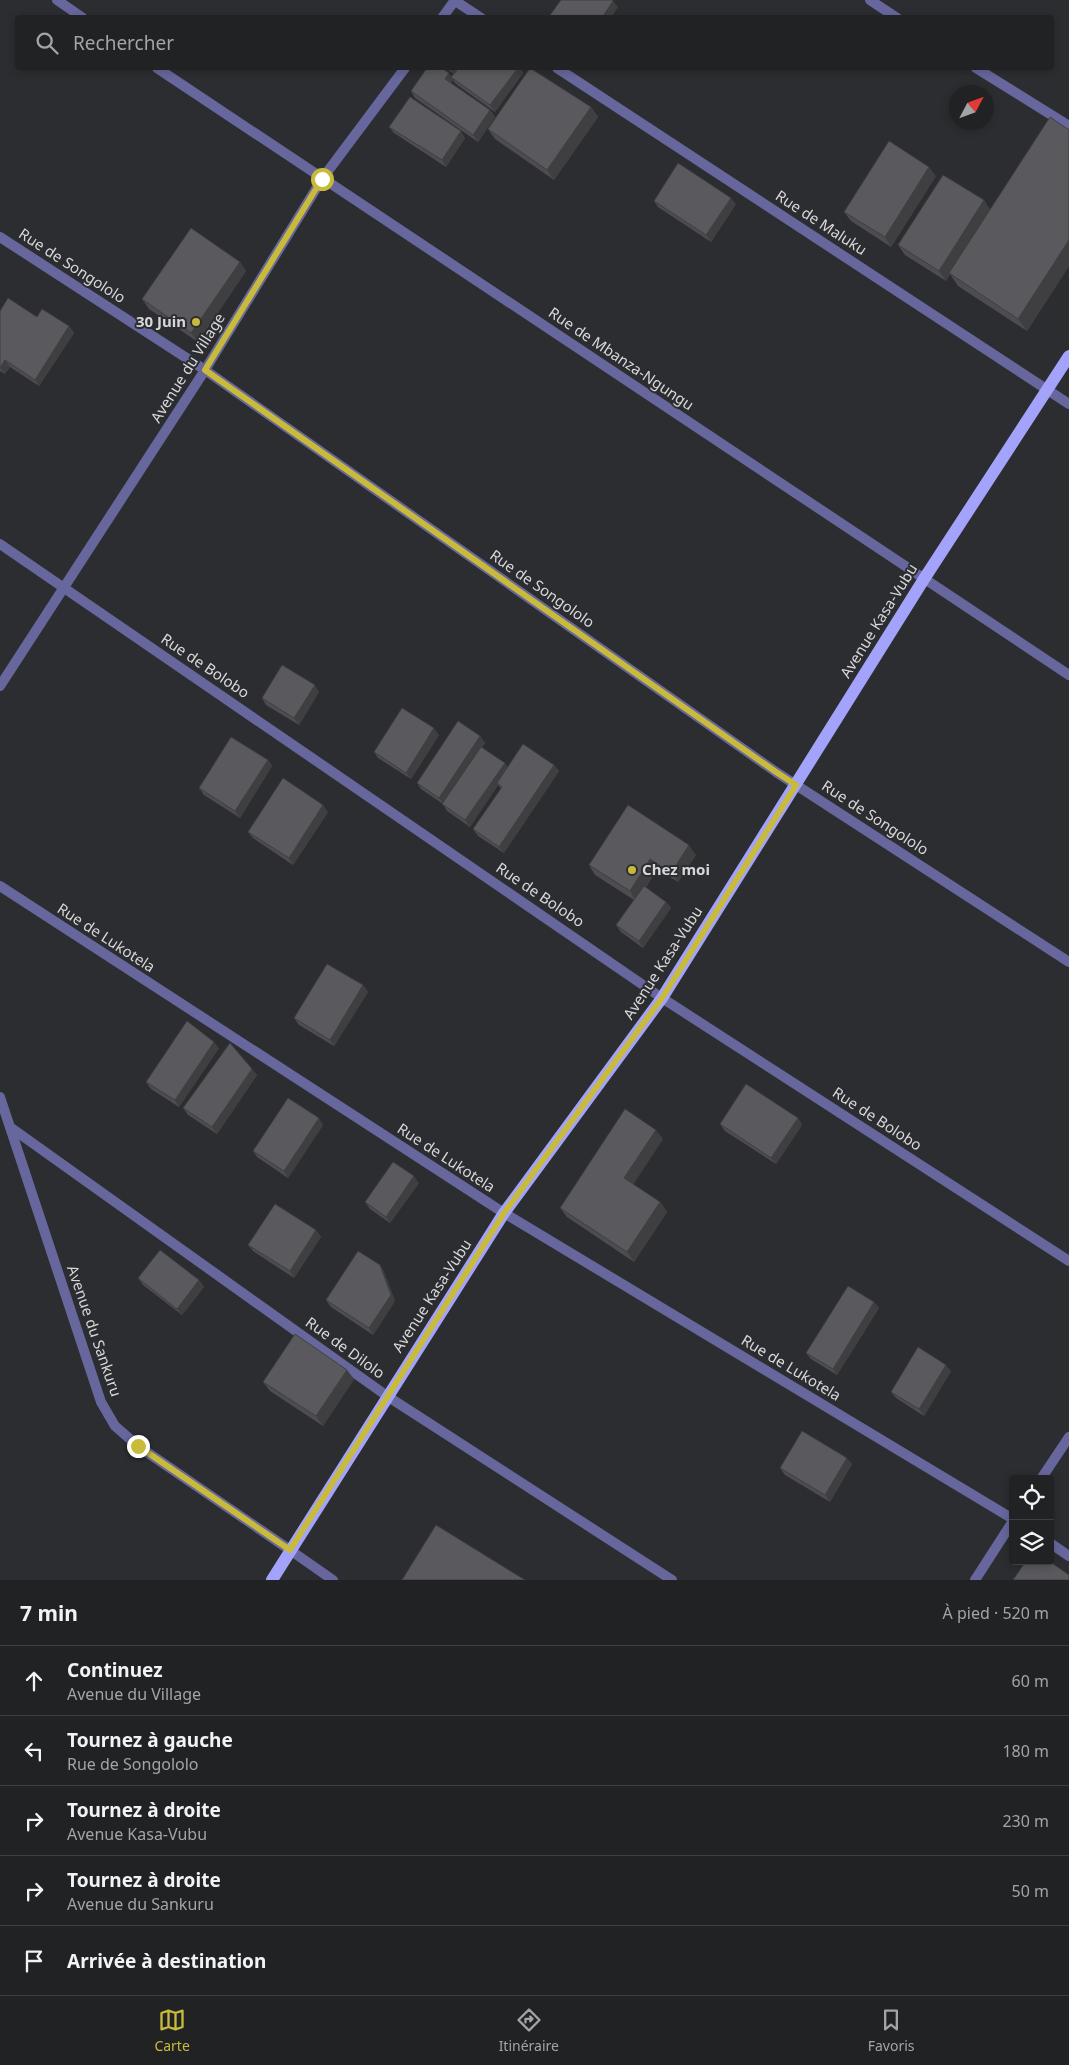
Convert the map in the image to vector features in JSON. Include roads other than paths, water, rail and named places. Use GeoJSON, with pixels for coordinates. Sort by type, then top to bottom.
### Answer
{"type":"FeatureCollection","features":[{"type":"Feature","properties":{"kind":"main road","name":"Avenue Kasa-Vubu"},"geometry":{"type":"LineString","coordinates":[[272,1580],[504,1213],[662,998],[924,580],[1069,356]]}},
{"type":"Feature","properties":{"kind":"street"},"geometry":{"type":"LineString","coordinates":[[57,0],[78,15]]}},
{"type":"Feature","properties":{"kind":"street"},"geometry":{"type":"LineString","coordinates":[[444,15],[454,0],[476,15]]}},
{"type":"Feature","properties":{"kind":"street"},"geometry":{"type":"LineString","coordinates":[[870,0],[892,15]]}},
{"type":"Feature","properties":{"kind":"street","name":"Rue de Mbanza-Ngungu"},"geometry":{"type":"LineString","coordinates":[[160,70],[1069,676]]}},
{"type":"Feature","properties":{"kind":"street","name":"Avenue du Village"},"geometry":{"type":"LineString","coordinates":[[0,686],[205,370],[322,179],[404,70]]}},
{"type":"Feature","properties":{"kind":"street","name":"Rue de Maluku"},"geometry":{"type":"LineString","coordinates":[[560,70],[1069,404]]}},
{"type":"Feature","properties":{"kind":"street"},"geometry":{"type":"LineString","coordinates":[[979,70],[1069,126]]}},
{"type":"Feature","properties":{"kind":"street","name":"Rue de Songololo"},"geometry":{"type":"LineString","coordinates":[[0,237],[205,370],[776,772],[1069,962]]}},
{"type":"Feature","properties":{"kind":"street","name":"Rue de Bolobo"},"geometry":{"type":"LineString","coordinates":[[0,544],[662,998],[1069,1261]]}},
{"type":"Feature","properties":{"kind":"street","name":"Rue de Lukotela"},"geometry":{"type":"LineString","coordinates":[[0,886],[504,1213],[1009,1518]]}},
{"type":"Feature","properties":{"kind":"street","name":"Avenue du Sankuru"},"geometry":{"type":"LineString","coordinates":[[0,1097],[101,1402],[115,1426],[138,1446],[333,1580]]}},
{"type":"Feature","properties":{"kind":"street","name":"Rue de Dilolo"},"geometry":{"type":"LineString","coordinates":[[10,1126],[387,1396],[672,1580]]}},
{"type":"Feature","properties":{"kind":"street"},"geometry":{"type":"LineString","coordinates":[[1044,1475],[1069,1437]]}},
{"type":"Feature","properties":{"kind":"street"},"geometry":{"type":"LineString","coordinates":[[975,1580],[1009,1526]]}},
{"type":"Feature","properties":{"kind":"street"},"geometry":{"type":"LineString","coordinates":[[1054,1546],[1069,1556]]}},
{"type":"Feature","properties":{"kind":"place","name":"30 Juin"},"geometry":{"type":"Point","coordinates":[196,322]}},
{"type":"Feature","properties":{"kind":"place","name":"Chez moi"},"geometry":{"type":"Point","coordinates":[632,870]}}]}
